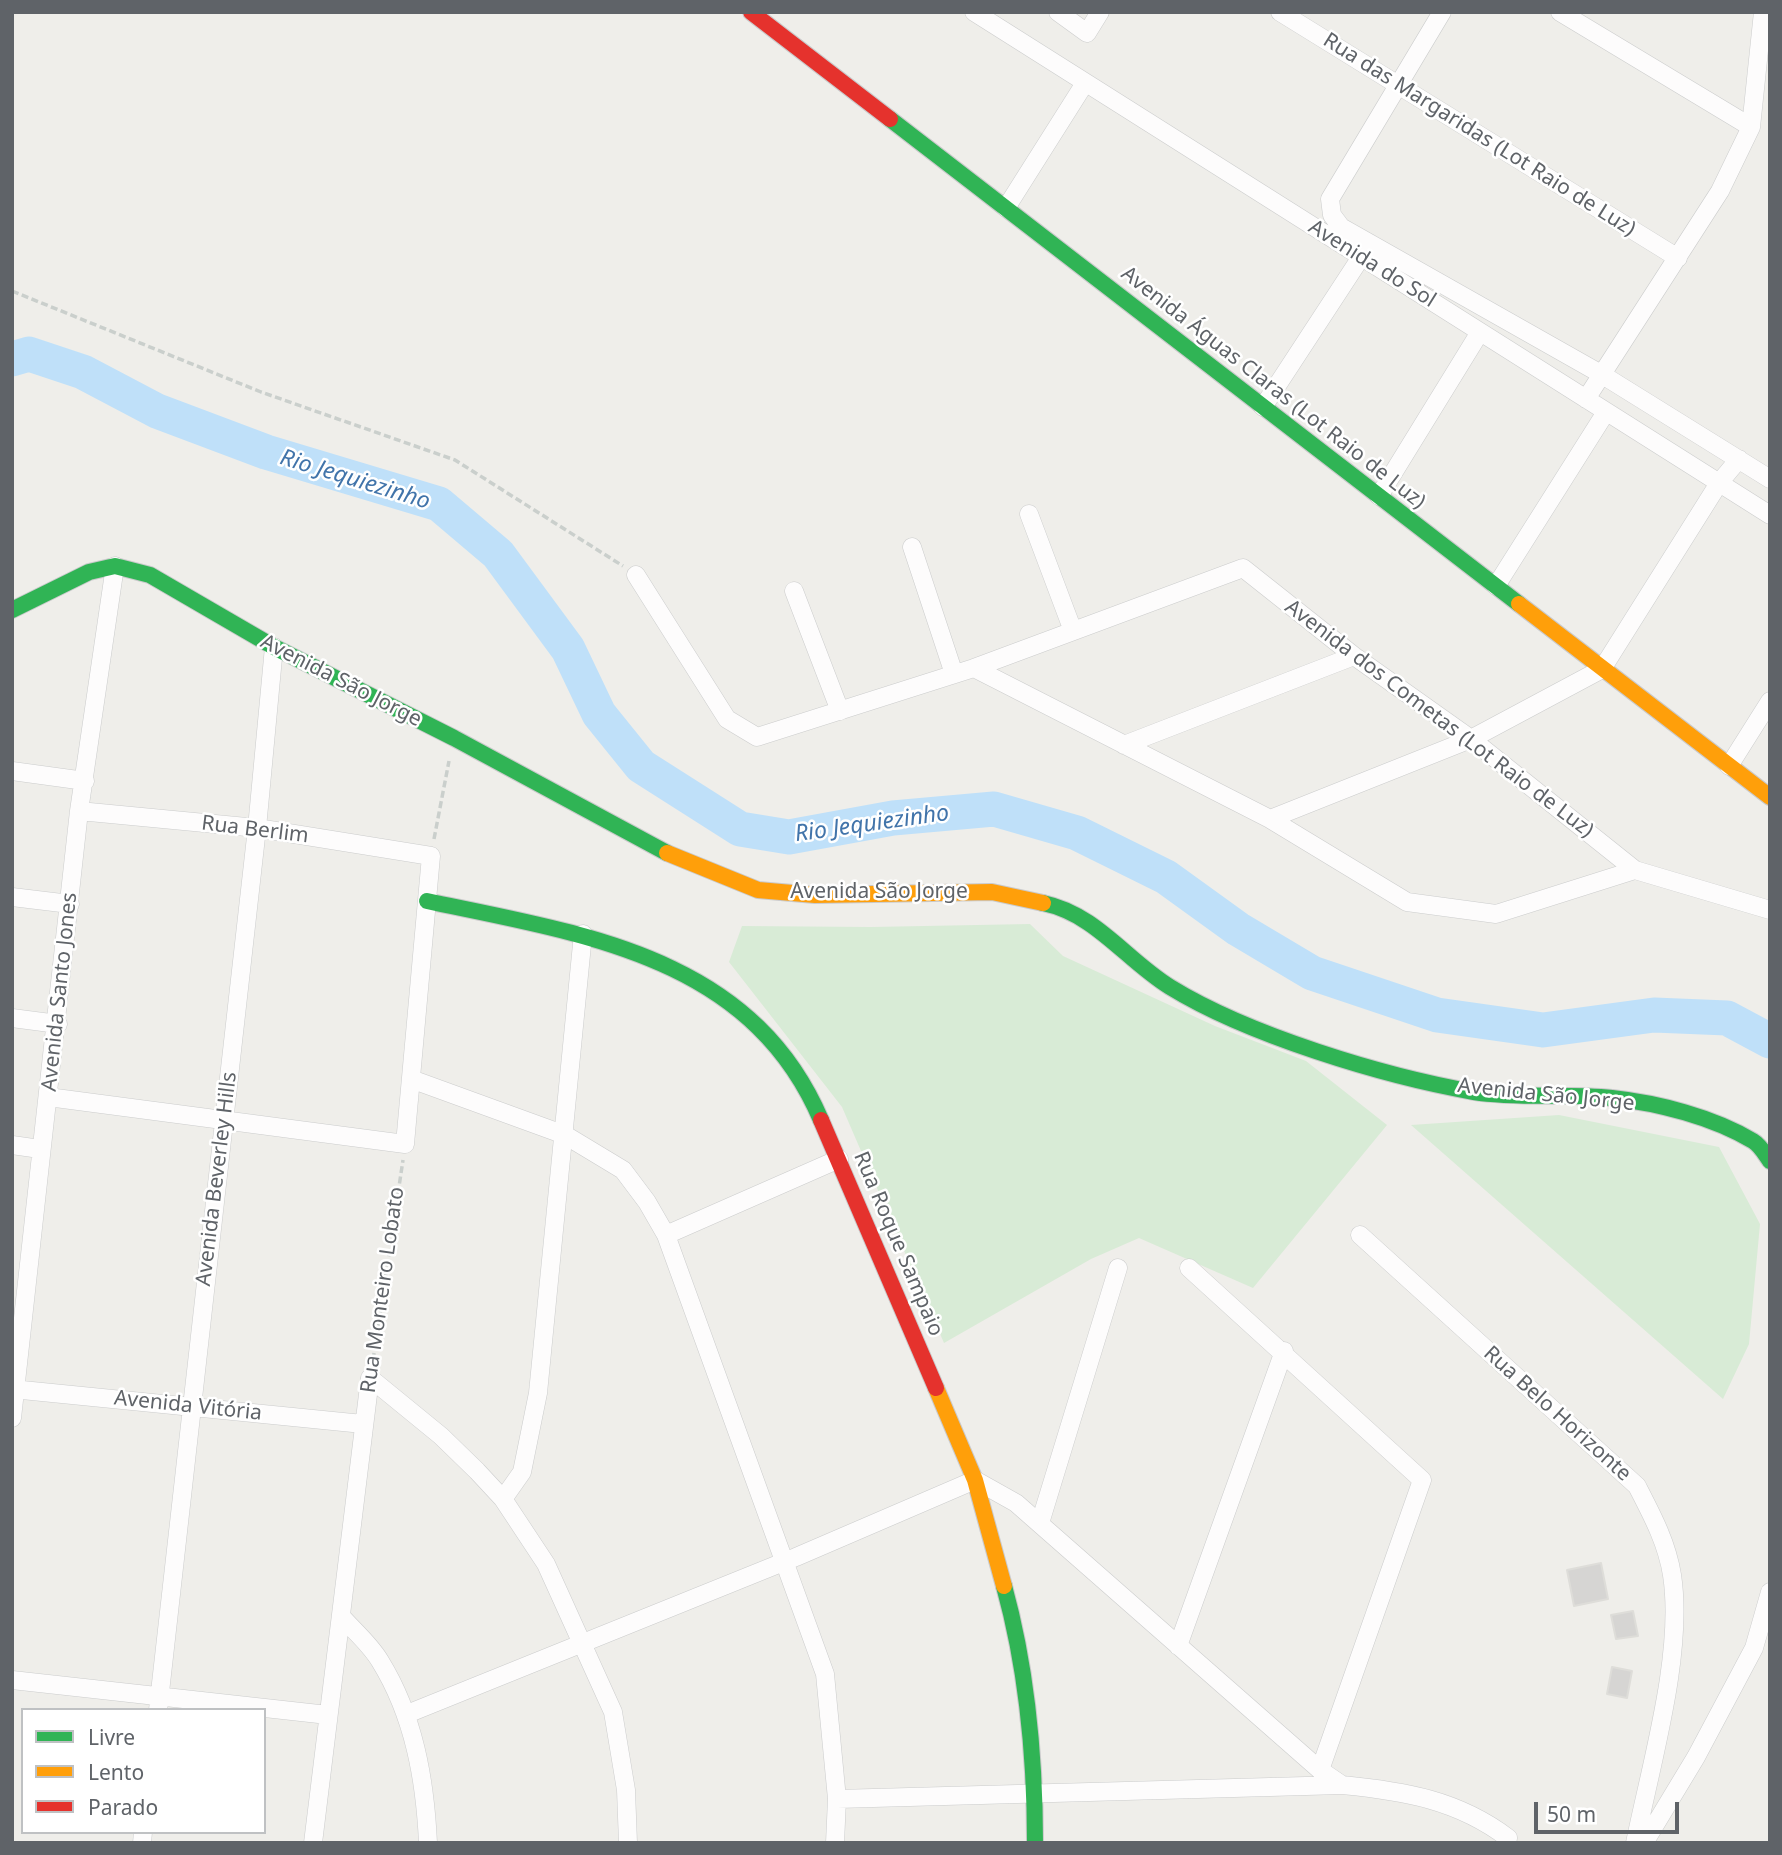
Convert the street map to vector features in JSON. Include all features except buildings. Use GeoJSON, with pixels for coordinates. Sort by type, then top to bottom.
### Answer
{"type":"FeatureCollection","features":[{"type":"Feature","properties":{"kind":"street","name":"Avenida Águas Claras (Lot Raio de Luz)"},"geometry":{"type":"LineString","coordinates":[[751,12],[1770,797]]}},
{"type":"Feature","properties":{"kind":"street","name":"Avenida do Sol"},"geometry":{"type":"LineString","coordinates":[[974,12],[1085,83],[1366,250],[1601,374],[1770,478]]}},
{"type":"Feature","properties":{"kind":"street"},"geometry":{"type":"LineString","coordinates":[[1058,12],[1087,33],[1100,12]]}},
{"type":"Feature","properties":{"kind":"street","name":"Rua das Margaridas (Lot Raio de Luz)"},"geometry":{"type":"LineString","coordinates":[[1280,12],[1678,258]]}},
{"type":"Feature","properties":{"kind":"street"},"geometry":{"type":"LineString","coordinates":[[1263,407],[1366,250],[1332,215],[1330,199],[1442,12]]}},
{"type":"Feature","properties":{"kind":"street"},"geometry":{"type":"LineString","coordinates":[[1560,12],[1751,127]]}},
{"type":"Feature","properties":{"kind":"street"},"geometry":{"type":"LineString","coordinates":[[1586,399],[1720,191],[1751,127],[1763,12]]}},
{"type":"Feature","properties":{"kind":"street"},"geometry":{"type":"LineString","coordinates":[[1006,208],[1085,83]]}},
{"type":"Feature","properties":{"kind":"street","name":"Avenida do Sol"},"geometry":{"type":"LineString","coordinates":[[1366,250],[1480,332],[1770,515]]}},
{"type":"Feature","properties":{"kind":"street"},"geometry":{"type":"LineString","coordinates":[[1380,496],[1480,332]]}},
{"type":"Feature","properties":{"kind":"street"},"geometry":{"type":"LineString","coordinates":[[1496,586],[1606,412]]}},
{"type":"Feature","properties":{"kind":"street"},"geometry":{"type":"LineString","coordinates":[[1270,819],[1471,739],[1602,668],[1719,483],[1739,459]]}},
{"type":"Feature","properties":{"kind":"street"},"geometry":{"type":"LineString","coordinates":[[636,575],[727,719],[757,737],[974,668],[1073,631],[1029,514]]}},
{"type":"Feature","properties":{"kind":"street"},"geometry":{"type":"LineString","coordinates":[[912,547],[954,674]]}},
{"type":"Feature","properties":{"kind":"street"},"geometry":{"type":"LineString","coordinates":[[12,610],[89,572],[115,566]]}},
{"type":"Feature","properties":{"kind":"street","name":"Avenida São Jorge"},"geometry":{"type":"LineString","coordinates":[[115,566],[150,575],[274,648],[454,738],[678,859],[758,890],[815,895],[992,892],[1057,906],[1088,922],[1169,987],[1256,1029],[1364,1065],[1476,1092],[1613,1098],[1703,1118],[1756,1142],[1770,1161]]}},
{"type":"Feature","properties":{"kind":"street","name":"Avenida Santo Jones"},"geometry":{"type":"LineString","coordinates":[[12,1418],[20,1269],[58,1024],[79,811],[115,566]]}},
{"type":"Feature","properties":{"kind":"street","name":"Avenida dos Cometas (Lot Raio de Luz)"},"geometry":{"type":"LineString","coordinates":[[1073,631],[1242,568],[1354,656],[1471,739],[1635,870]]}},
{"type":"Feature","properties":{"kind":"street"},"geometry":{"type":"LineString","coordinates":[[794,591],[839,711]]}},
{"type":"Feature","properties":{"kind":"street","name":"Avenida Beverley Hills"},"geometry":{"type":"LineString","coordinates":[[158,1702],[257,828],[274,648]]}},
{"type":"Feature","properties":{"kind":"street"},"geometry":{"type":"LineString","coordinates":[[1124,745],[1354,656]]}},
{"type":"Feature","properties":{"kind":"street"},"geometry":{"type":"LineString","coordinates":[[974,668],[1270,819],[1407,902],[1496,914],[1635,870],[1770,910]]}},
{"type":"Feature","properties":{"kind":"street"},"geometry":{"type":"LineString","coordinates":[[1729,766],[1770,701]]}},
{"type":"Feature","properties":{"kind":"street"},"geometry":{"type":"LineString","coordinates":[[12,771],[85,781]]}},
{"type":"Feature","properties":{"kind":"street","name":"Rua Berlim"},"geometry":{"type":"LineString","coordinates":[[79,811],[257,828],[431,856]]}},
{"type":"Feature","properties":{"kind":"street"},"geometry":{"type":"LineString","coordinates":[[48,1097],[405,1144],[431,856]]}},
{"type":"Feature","properties":{"kind":"street"},"geometry":{"type":"LineString","coordinates":[[12,897],[70,904]]}},
{"type":"Feature","properties":{"kind":"street","name":"Rua Roque Sampaio"},"geometry":{"type":"LineString","coordinates":[[427,901],[583,934],[658,962],[734,1003],[777,1044],[810,1094],[975,1480],[1010,1608],[1027,1710],[1035,1791],[1035,1843]]}},
{"type":"Feature","properties":{"kind":"street"},"geometry":{"type":"LineString","coordinates":[[503,1499],[522,1472],[530,1444],[565,1135],[583,934]]}},
{"type":"Feature","properties":{"kind":"street"},"geometry":{"type":"LineString","coordinates":[[12,1018],[58,1024]]}},
{"type":"Feature","properties":{"kind":"street"},"geometry":{"type":"LineString","coordinates":[[411,1079],[565,1135],[623,1170],[648,1202],[666,1235],[825,1674],[837,1799],[835,1843]]}},
{"type":"Feature","properties":{"kind":"street"},"geometry":{"type":"LineString","coordinates":[[12,1146],[40,1149]]}},
{"type":"Feature","properties":{"kind":"street"},"geometry":{"type":"LineString","coordinates":[[666,1235],[839,1159]]}},
{"type":"Feature","properties":{"kind":"street","name":"Rua Belo Horizonte"},"geometry":{"type":"LineString","coordinates":[[1360,1235],[1637,1486],[1659,1527],[1672,1575],[1675,1641],[1635,1843]]}},
{"type":"Feature","properties":{"kind":"street"},"geometry":{"type":"LineString","coordinates":[[1040,1523],[1118,1268]]}},
{"type":"Feature","properties":{"kind":"street"},"geometry":{"type":"LineString","coordinates":[[1189,1268],[1284,1351],[1422,1480],[1320,1770]]}},
{"type":"Feature","properties":{"kind":"street"},"geometry":{"type":"LineString","coordinates":[[1178,1646],[1284,1351]]}},
{"type":"Feature","properties":{"kind":"street"},"geometry":{"type":"LineString","coordinates":[[370,1378],[441,1436],[503,1499],[546,1564],[613,1712],[626,1790],[628,1843]]}},
{"type":"Feature","properties":{"kind":"street","name":"Rua Monteiro Lobato"},"geometry":{"type":"LineString","coordinates":[[313,1843],[370,1378]]}},
{"type":"Feature","properties":{"kind":"street","name":"Avenida Vitória"},"geometry":{"type":"LineString","coordinates":[[14,1389],[363,1424]]}},
{"type":"Feature","properties":{"kind":"street"},"geometry":{"type":"LineString","coordinates":[[407,1714],[785,1561],[975,1480],[1016,1503],[1320,1770],[1342,1785]]}},
{"type":"Feature","properties":{"kind":"street"},"geometry":{"type":"LineString","coordinates":[[1644,1843],[1696,1757],[1754,1648],[1770,1592]]}},
{"type":"Feature","properties":{"kind":"street"},"geometry":{"type":"LineString","coordinates":[[341,1616],[379,1659],[407,1714],[426,1800],[428,1843]]}},
{"type":"Feature","properties":{"kind":"street"},"geometry":{"type":"LineString","coordinates":[[12,1680],[158,1702],[236,1708]]}},
{"type":"Feature","properties":{"kind":"street"},"geometry":{"type":"LineString","coordinates":[[266,1710],[328,1715]]}},
{"type":"Feature","properties":{"kind":"street"},"geometry":{"type":"LineString","coordinates":[[837,1799],[1035,1791],[1342,1785],[1407,1791],[1454,1805],[1487,1822],[1508,1838],[1507,1843]]}},
{"type":"Feature","properties":{"kind":"path"},"geometry":{"type":"LineString","coordinates":[[12,291],[261,392],[454,460],[636,575]]}},
{"type":"Feature","properties":{"kind":"path"},"geometry":{"type":"LineString","coordinates":[[431,856],[454,738]]}},
{"type":"Feature","properties":{"kind":"path","name":"Rua Monteiro Lobato"},"geometry":{"type":"LineString","coordinates":[[370,1378],[405,1144]]}},
{"type":"Feature","properties":{"kind":"green space"},"geometry":{"type":"Polygon","coordinates":[[[1030,924],[1063,956],[1215,1026],[1306,1061],[1387,1125],[1253,1288],[1139,1238],[1091,1259],[944,1343],[842,1107],[729,962],[742,926],[1030,924]]]}},
{"type":"Feature","properties":{"kind":"green space"},"geometry":{"type":"Polygon","coordinates":[[[1559,1115],[1719,1147],[1760,1224],[1749,1344],[1723,1399],[1411,1125],[1559,1115]]]}},
{"type":"Feature","properties":{"kind":"waterway","name":"Rio Jequiezinho"},"geometry":{"type":"LineString","coordinates":[[12,359],[29,354],[83,372],[157,411],[266,452],[439,504],[498,554],[568,649],[599,714],[641,766],[740,829],[789,837],[893,818],[994,809],[1077,833],[1166,877],[1238,929],[1312,973],[1437,1015],[1543,1030],[1654,1015],[1727,1018],[1770,1041]]}},
{"type":"Feature","properties":{"kind":"traffic: fast"},"geometry":{"type":"LineString","coordinates":[[890,119],[1519,604]]}},
{"type":"Feature","properties":{"kind":"traffic: fast"},"geometry":{"type":"LineString","coordinates":[[12,610],[89,572],[115,566],[150,575],[274,647],[454,738],[667,853]]}},
{"type":"Feature","properties":{"kind":"traffic: fast"},"geometry":{"type":"LineString","coordinates":[[427,901],[545,926],[602,942],[656,961],[707,987],[752,1021],[790,1065],[821,1120]]}},
{"type":"Feature","properties":{"kind":"traffic: fast"},"geometry":{"type":"LineString","coordinates":[[1043,903],[1062,909],[1095,927],[1154,976],[1202,1005],[1317,1052],[1399,1076],[1474,1092],[1595,1097],[1666,1107],[1737,1132],[1756,1143],[1770,1161]]}},
{"type":"Feature","properties":{"kind":"traffic: fast"},"geometry":{"type":"LineString","coordinates":[[1004,1586],[1019,1649],[1028,1714],[1035,1843]]}},
{"type":"Feature","properties":{"kind":"traffic: slow"},"geometry":{"type":"LineString","coordinates":[[1519,604],[1770,797]]}},
{"type":"Feature","properties":{"kind":"traffic: slow"},"geometry":{"type":"LineString","coordinates":[[667,853],[758,890],[815,895],[992,892],[1043,903]]}},
{"type":"Feature","properties":{"kind":"traffic: slow"},"geometry":{"type":"LineString","coordinates":[[936,1388],[975,1480],[1004,1586]]}},
{"type":"Feature","properties":{"kind":"traffic: jam"},"geometry":{"type":"LineString","coordinates":[[751,12],[890,119]]}},
{"type":"Feature","properties":{"kind":"traffic: jam"},"geometry":{"type":"LineString","coordinates":[[821,1120],[936,1388]]}}]}
